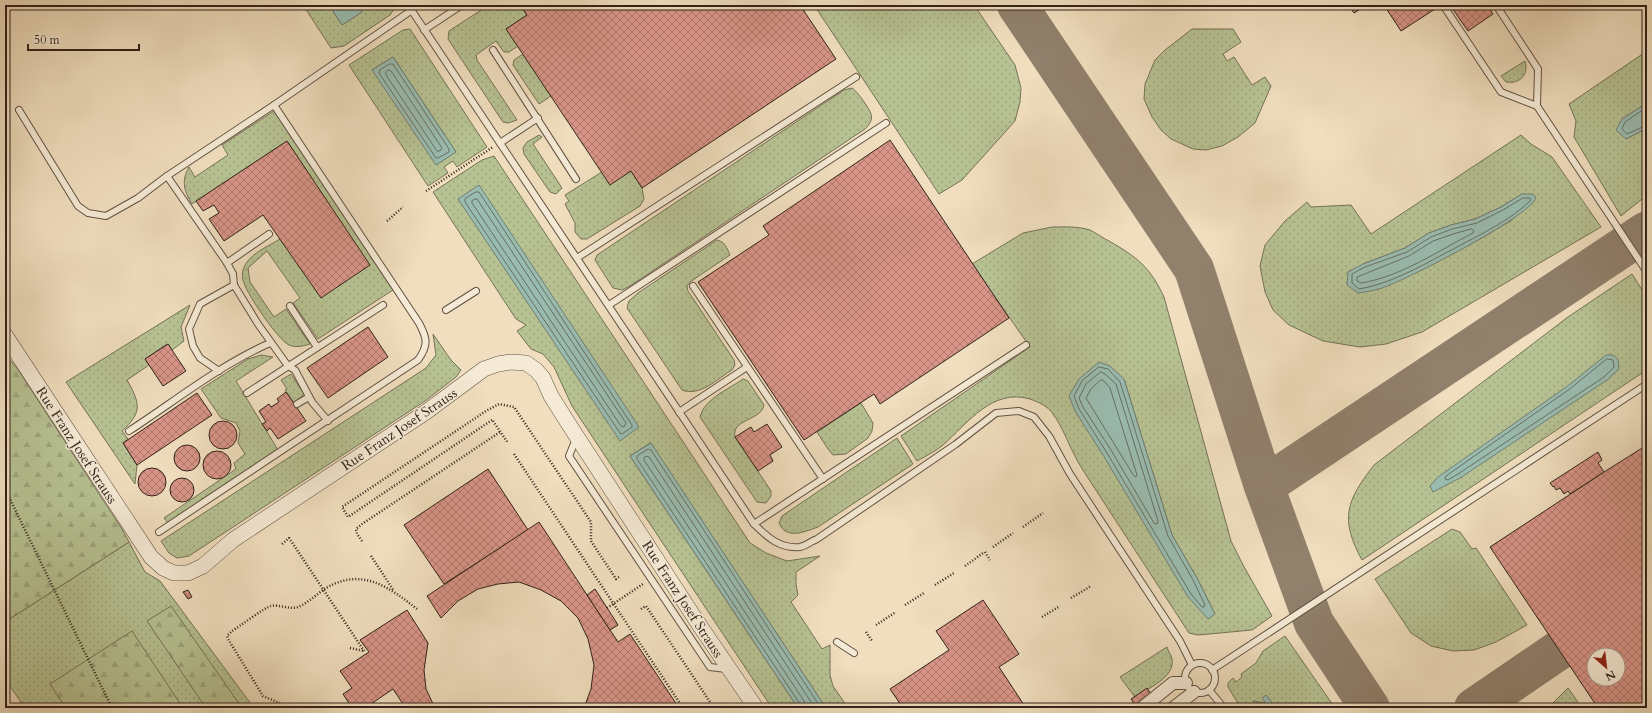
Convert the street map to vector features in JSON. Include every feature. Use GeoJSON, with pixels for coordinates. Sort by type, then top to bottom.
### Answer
{"type":"FeatureCollection","features":[{"type":"Feature","properties":{"kind":"street","name":"Rue Franz Josef Strauss"},"geometry":{"type":"LineString","coordinates":[[5,335],[151,557],[163,568],[174,573],[188,573],[203,566],[233,540],[420,416],[484,369],[510,362],[526,363],[536,370],[543,378],[552,396],[577,436],[756,708]]}},
{"type":"Feature","properties":{"kind":"street"},"geometry":{"type":"LineString","coordinates":[[1142,708],[1173,682],[1190,688],[1173,708]]}},
{"type":"Feature","properties":{"kind":"lane"},"geometry":{"type":"LineString","coordinates":[[424,30],[462,5]]}},
{"type":"Feature","properties":{"kind":"lane"},"geometry":{"type":"LineString","coordinates":[[1443,5],[1501,92],[1537,106]]}},
{"type":"Feature","properties":{"kind":"lane"},"geometry":{"type":"LineString","coordinates":[[1496,5],[1538,69],[1537,106],[1647,272]]}},
{"type":"Feature","properties":{"kind":"lane"},"geometry":{"type":"LineString","coordinates":[[19,110],[78,206],[88,213],[106,216],[138,198],[167,176],[274,105],[410,8],[754,524],[768,539],[782,545],[800,547],[817,539],[956,444],[996,413],[1019,411],[1034,417],[1049,436],[1070,474],[1180,641],[1192,665]]}},
{"type":"Feature","properties":{"kind":"lane"},"geometry":{"type":"LineString","coordinates":[[493,50],[576,178]]}},
{"type":"Feature","properties":{"kind":"lane"},"geometry":{"type":"LineString","coordinates":[[576,258],[856,77]]}},
{"type":"Feature","properties":{"kind":"lane"},"geometry":{"type":"LineString","coordinates":[[159,532],[418,360],[424,351],[425,334],[274,105]]}},
{"type":"Feature","properties":{"kind":"lane"},"geometry":{"type":"LineString","coordinates":[[500,143],[538,118]]}},
{"type":"Feature","properties":{"kind":"lane"},"geometry":{"type":"LineString","coordinates":[[608,305],[886,123]]}},
{"type":"Feature","properties":{"kind":"lane"},"geometry":{"type":"LineString","coordinates":[[167,176],[227,263],[233,274],[234,285],[270,343],[288,366],[295,370],[309,396],[328,421]]}},
{"type":"Feature","properties":{"kind":"lane"},"geometry":{"type":"LineString","coordinates":[[227,263],[269,234]]}},
{"type":"Feature","properties":{"kind":"lane"},"geometry":{"type":"LineString","coordinates":[[219,371],[200,358],[192,346],[189,329],[200,304],[234,285]]}},
{"type":"Feature","properties":{"kind":"lane"},"geometry":{"type":"LineString","coordinates":[[693,286],[823,479]]}},
{"type":"Feature","properties":{"kind":"lane"},"geometry":{"type":"LineString","coordinates":[[446,310],[476,291]]}},
{"type":"Feature","properties":{"kind":"lane"},"geometry":{"type":"LineString","coordinates":[[247,393],[383,305]]}},
{"type":"Feature","properties":{"kind":"lane"},"geometry":{"type":"LineString","coordinates":[[290,306],[317,347]]}},
{"type":"Feature","properties":{"kind":"lane"},"geometry":{"type":"LineString","coordinates":[[129,432],[219,371],[251,351],[270,343]]}},
{"type":"Feature","properties":{"kind":"lane"},"geometry":{"type":"LineString","coordinates":[[754,524],[1026,345]]}},
{"type":"Feature","properties":{"kind":"lane"},"geometry":{"type":"LineString","coordinates":[[679,412],[747,367]]}},
{"type":"Feature","properties":{"kind":"lane"},"geometry":{"type":"LineString","coordinates":[[1212,670],[1647,384]]}},
{"type":"Feature","properties":{"kind":"lane"},"geometry":{"type":"LineString","coordinates":[[297,404],[309,396]]}},
{"type":"Feature","properties":{"kind":"lane"},"geometry":{"type":"LineString","coordinates":[[577,436],[569,456],[710,667],[730,670]]}},
{"type":"Feature","properties":{"kind":"lane"},"geometry":{"type":"LineString","coordinates":[[837,642],[854,653]]}},
{"type":"Feature","properties":{"kind":"lane"},"geometry":{"type":"LineString","coordinates":[[1202,663],[1212,670],[1214,679],[1209,690],[1200,693],[1190,688],[1185,677],[1186,671],[1192,665],[1202,663]]}},
{"type":"Feature","properties":{"kind":"lane"},"geometry":{"type":"LineString","coordinates":[[1209,690],[1224,708]]}},
{"type":"Feature","properties":{"kind":"path"},"geometry":{"type":"LineString","coordinates":[[426,191],[500,143]]}},
{"type":"Feature","properties":{"kind":"path"},"geometry":{"type":"LineString","coordinates":[[387,221],[403,207]]}},
{"type":"Feature","properties":{"kind":"path"},"geometry":{"type":"LineString","coordinates":[[508,444],[493,420],[348,517],[342,507],[480,415],[499,404],[514,407],[591,522],[591,542],[616,579],[619,577]]}},
{"type":"Feature","properties":{"kind":"path"},"geometry":{"type":"LineString","coordinates":[[362,541],[357,534],[356,529],[362,524],[500,432]]}},
{"type":"Feature","properties":{"kind":"path"},"geometry":{"type":"LineString","coordinates":[[514,454],[683,708]]}},
{"type":"Feature","properties":{"kind":"path"},"geometry":{"type":"LineString","coordinates":[[5,489],[112,708]]}},
{"type":"Feature","properties":{"kind":"path"},"geometry":{"type":"LineString","coordinates":[[1023,527],[1043,513]]}},
{"type":"Feature","properties":{"kind":"path"},"geometry":{"type":"LineString","coordinates":[[993,547],[1013,533]]}},
{"type":"Feature","properties":{"kind":"path"},"geometry":{"type":"LineString","coordinates":[[282,544],[289,538],[364,651],[350,648]]}},
{"type":"Feature","properties":{"kind":"path"},"geometry":{"type":"LineString","coordinates":[[965,566],[984,553],[990,560]]}},
{"type":"Feature","properties":{"kind":"path"},"geometry":{"type":"LineString","coordinates":[[371,556],[395,592]]}},
{"type":"Feature","properties":{"kind":"path"},"geometry":{"type":"LineString","coordinates":[[935,586],[954,573]]}},
{"type":"Feature","properties":{"kind":"path"},"geometry":{"type":"LineString","coordinates":[[607,608],[651,578]]}},
{"type":"Feature","properties":{"kind":"path"},"geometry":{"type":"LineString","coordinates":[[291,708],[263,696],[228,639],[228,636],[271,606],[297,608],[323,590],[336,584],[360,579],[372,581],[395,592],[417,609]]}},
{"type":"Feature","properties":{"kind":"path"},"geometry":{"type":"LineString","coordinates":[[1071,598],[1091,586]]}},
{"type":"Feature","properties":{"kind":"path"},"geometry":{"type":"LineString","coordinates":[[905,605],[924,593]]}},
{"type":"Feature","properties":{"kind":"path"},"geometry":{"type":"LineString","coordinates":[[641,609],[646,606],[714,708]]}},
{"type":"Feature","properties":{"kind":"path"},"geometry":{"type":"LineString","coordinates":[[1042,617],[1060,606]]}},
{"type":"Feature","properties":{"kind":"path"},"geometry":{"type":"LineString","coordinates":[[876,625],[896,612]]}},
{"type":"Feature","properties":{"kind":"path"},"geometry":{"type":"LineString","coordinates":[[866,632],[872,641]]}},
{"type":"Feature","properties":{"kind":"green space"},"geometry":{"type":"Polygon","coordinates":[[[303,5],[329,5],[342,25],[362,12],[358,5],[392,5],[394,9],[390,15],[344,46],[331,48],[303,5]]]}},
{"type":"Feature","properties":{"kind":"green space"},"geometry":{"type":"Polygon","coordinates":[[[489,5],[520,5],[527,15],[506,29],[518,46],[509,52],[504,52],[496,41],[476,55],[477,60],[517,120],[508,123],[503,122],[448,39],[449,31],[489,5]]]}},
{"type":"Feature","properties":{"kind":"green space"},"geometry":{"type":"Polygon","coordinates":[[[814,5],[974,5],[1015,65],[1021,88],[1020,102],[1015,121],[962,180],[939,194],[814,5]]]}},
{"type":"Feature","properties":{"kind":"green space"},"geometry":{"type":"Polygon","coordinates":[[[410,29],[487,147],[457,167],[453,161],[444,167],[448,173],[428,186],[349,65],[403,30],[410,29]],[[393,57],[372,70],[456,152],[393,57]]]}},
{"type":"Feature","properties":{"kind":"green space"},"geometry":{"type":"Polygon","coordinates":[[[1192,29],[1233,29],[1241,42],[1223,54],[1227,61],[1234,57],[1252,85],[1265,77],[1271,86],[1255,123],[1238,137],[1222,146],[1206,150],[1193,149],[1171,139],[1161,130],[1152,117],[1144,99],[1145,84],[1155,60],[1165,50],[1192,29]]]}},
{"type":"Feature","properties":{"kind":"green space"},"geometry":{"type":"Polygon","coordinates":[[[1647,51],[1647,103],[1622,119],[1626,139],[1647,128],[1647,195],[1621,216],[1574,137],[1576,121],[1569,104],[1647,51]]]}},
{"type":"Feature","properties":{"kind":"green space"},"geometry":{"type":"Polygon","coordinates":[[[523,54],[551,96],[539,104],[513,65],[514,60],[523,54]]]}},
{"type":"Feature","properties":{"kind":"green space"},"geometry":{"type":"Polygon","coordinates":[[[1525,61],[1526,70],[1522,78],[1515,82],[1506,82],[1501,76],[1525,61]]]}},
{"type":"Feature","properties":{"kind":"green space"},"geometry":{"type":"Polygon","coordinates":[[[852,88],[863,100],[871,114],[871,120],[865,129],[630,286],[622,290],[613,288],[595,260],[597,255],[844,90],[852,88]]]}},
{"type":"Feature","properties":{"kind":"green space"},"geometry":{"type":"Polygon","coordinates":[[[274,111],[393,290],[318,339],[293,303],[300,298],[267,251],[248,268],[250,282],[274,317],[286,309],[310,344],[300,346],[289,345],[278,335],[251,297],[246,289],[242,276],[245,264],[253,255],[280,239],[369,265],[287,141],[192,204],[184,186],[185,177],[189,167],[195,177],[228,155],[222,145],[274,111]]]}},
{"type":"Feature","properties":{"kind":"green space"},"geometry":{"type":"Polygon","coordinates":[[[539,135],[542,137],[533,144],[562,188],[556,194],[550,192],[524,154],[523,148],[527,142],[539,135]]]}},
{"type":"Feature","properties":{"kind":"green space"},"geometry":{"type":"Polygon","coordinates":[[[1521,135],[1531,144],[1552,157],[1601,227],[1422,332],[1386,344],[1360,347],[1323,341],[1289,325],[1273,310],[1265,292],[1260,266],[1265,245],[1285,221],[1307,202],[1311,207],[1351,205],[1371,234],[1521,135]],[[1522,194],[1501,207],[1475,219],[1451,225],[1429,233],[1405,248],[1363,264],[1417,272],[1480,239],[1512,220],[1522,194]]]}},
{"type":"Feature","properties":{"kind":"green space"},"geometry":{"type":"Polygon","coordinates":[[[494,156],[750,543],[766,553],[787,561],[820,556],[796,572],[798,595],[791,602],[822,649],[830,645],[830,675],[833,686],[848,708],[826,708],[650,443],[630,456],[798,708],[772,708],[572,406],[554,367],[543,354],[531,349],[517,331],[526,325],[516,319],[433,192],[482,160],[494,156]]]}},
{"type":"Feature","properties":{"kind":"green space"},"geometry":{"type":"Polygon","coordinates":[[[631,171],[642,188],[644,199],[640,206],[587,239],[581,239],[575,232],[575,223],[565,204],[569,201],[565,195],[602,172],[631,171]]]}},
{"type":"Feature","properties":{"kind":"green space"},"geometry":{"type":"Polygon","coordinates":[[[1052,227],[1076,227],[1090,230],[1135,258],[1148,270],[1159,287],[1164,297],[1231,541],[1272,616],[1252,630],[1198,635],[1189,633],[1081,466],[1051,411],[1043,405],[1030,399],[1016,397],[1004,398],[992,403],[971,418],[940,447],[917,461],[901,436],[1030,347],[972,264],[1023,233],[1052,227]],[[1124,379],[1075,411],[1215,614],[1197,578],[1172,535],[1124,379]]]}},
{"type":"Feature","properties":{"kind":"green space"},"geometry":{"type":"Polygon","coordinates":[[[717,240],[724,244],[730,255],[690,282],[687,286],[688,291],[734,360],[735,365],[732,370],[708,386],[689,392],[682,390],[627,308],[629,301],[638,293],[717,240]]]}},
{"type":"Feature","properties":{"kind":"green space"},"geometry":{"type":"Polygon","coordinates":[[[1632,274],[1647,298],[1647,368],[1645,371],[1362,560],[1350,532],[1349,510],[1352,499],[1374,465],[1568,317],[1632,274]]]}},
{"type":"Feature","properties":{"kind":"green space"},"geometry":{"type":"Polygon","coordinates":[[[190,305],[181,327],[184,341],[172,350],[167,344],[145,359],[149,365],[127,380],[135,395],[137,407],[133,418],[122,431],[128,439],[123,443],[137,465],[135,484],[66,382],[190,305]]]}},
{"type":"Feature","properties":{"kind":"green space"},"geometry":{"type":"Polygon","coordinates":[[[433,334],[451,360],[461,370],[456,377],[425,401],[189,556],[177,558],[169,553],[161,541],[426,368],[436,355],[433,334]]]}},
{"type":"Feature","properties":{"kind":"green space"},"geometry":{"type":"Polygon","coordinates":[[[5,355],[17,368],[129,542],[5,622],[5,355]]]}},
{"type":"Feature","properties":{"kind":"green space"},"geometry":{"type":"Polygon","coordinates":[[[261,355],[273,357],[236,381],[278,450],[168,523],[164,518],[236,469],[234,463],[245,454],[238,443],[240,431],[236,423],[221,418],[201,389],[248,359],[261,355]]]}},
{"type":"Feature","properties":{"kind":"green space"},"geometry":{"type":"Polygon","coordinates":[[[291,374],[304,394],[294,403],[285,390],[287,389],[281,380],[291,374]]]}},
{"type":"Feature","properties":{"kind":"green space"},"geometry":{"type":"Polygon","coordinates":[[[743,379],[748,381],[764,405],[758,414],[737,427],[735,437],[771,491],[771,496],[766,503],[757,502],[700,417],[706,405],[743,379]]]}},
{"type":"Feature","properties":{"kind":"green space"},"geometry":{"type":"Polygon","coordinates":[[[861,403],[873,423],[872,431],[868,438],[846,454],[833,455],[817,432],[861,403]]]}},
{"type":"Feature","properties":{"kind":"green space"},"geometry":{"type":"Polygon","coordinates":[[[897,438],[913,464],[818,527],[796,533],[786,532],[782,528],[779,523],[782,516],[897,438]]]}},
{"type":"Feature","properties":{"kind":"green space"},"geometry":{"type":"Polygon","coordinates":[[[1452,529],[1460,532],[1472,549],[1476,548],[1527,625],[1496,642],[1474,650],[1453,651],[1431,646],[1411,633],[1375,579],[1452,529]]]}},
{"type":"Feature","properties":{"kind":"green space"},"geometry":{"type":"Polygon","coordinates":[[[129,542],[145,572],[160,581],[254,708],[25,708],[5,679],[5,622],[129,542]]]}},
{"type":"Feature","properties":{"kind":"green space"},"geometry":{"type":"Polygon","coordinates":[[[171,606],[242,708],[206,708],[147,621],[171,606]]]}},
{"type":"Feature","properties":{"kind":"green space"},"geometry":{"type":"Polygon","coordinates":[[[132,631],[183,708],[66,708],[50,684],[132,631]]]}},
{"type":"Feature","properties":{"kind":"green space"},"geometry":{"type":"Polygon","coordinates":[[[1285,636],[1335,708],[1278,708],[1274,705],[1254,701],[1254,708],[1241,708],[1228,687],[1228,683],[1233,678],[1236,682],[1242,677],[1241,674],[1256,663],[1263,651],[1285,636]]]}},
{"type":"Feature","properties":{"kind":"green space"},"geometry":{"type":"Polygon","coordinates":[[[1167,647],[1172,659],[1172,666],[1169,672],[1160,682],[1135,697],[1120,677],[1167,647]]]}},
{"type":"Feature","properties":{"kind":"green space"},"geometry":{"type":"Polygon","coordinates":[[[1568,688],[1582,708],[1548,708],[1568,688]]]}},
{"type":"Feature","properties":{"kind":"water"},"geometry":{"type":"Polygon","coordinates":[[[329,5],[358,5],[362,12],[342,25],[329,5]]]}},
{"type":"Feature","properties":{"kind":"water"},"geometry":{"type":"Polygon","coordinates":[[[393,57],[456,152],[436,165],[372,70],[393,57]]]}},
{"type":"Feature","properties":{"kind":"water"},"geometry":{"type":"Polygon","coordinates":[[[1647,103],[1647,128],[1626,139],[1616,130],[1622,119],[1647,103]]]}},
{"type":"Feature","properties":{"kind":"water"},"geometry":{"type":"Polygon","coordinates":[[[479,185],[639,427],[620,441],[458,199],[479,185]]]}},
{"type":"Feature","properties":{"kind":"water"},"geometry":{"type":"Polygon","coordinates":[[[1522,194],[1533,194],[1536,198],[1528,207],[1512,219],[1464,248],[1413,274],[1376,290],[1358,293],[1347,285],[1348,272],[1363,264],[1405,248],[1429,233],[1451,225],[1475,219],[1501,207],[1522,194]]]}},
{"type":"Feature","properties":{"kind":"water"},"geometry":{"type":"Polygon","coordinates":[[[1606,355],[1613,355],[1618,359],[1619,369],[1607,380],[1460,478],[1433,492],[1430,486],[1438,477],[1569,385],[1606,355]]]}},
{"type":"Feature","properties":{"kind":"water"},"geometry":{"type":"Polygon","coordinates":[[[1099,362],[1110,366],[1124,379],[1172,535],[1197,578],[1215,614],[1208,619],[1188,597],[1075,411],[1069,396],[1079,379],[1099,362]]]}},
{"type":"Feature","properties":{"kind":"water"},"geometry":{"type":"Polygon","coordinates":[[[651,443],[826,708],[798,708],[630,456],[651,443]]]}},
{"type":"Feature","properties":{"kind":"water"},"geometry":{"type":"Polygon","coordinates":[[[1266,695],[1278,708],[1254,708],[1253,701],[1266,704],[1262,698],[1266,695]]]}},
{"type":"Feature","properties":{"kind":"building"},"geometry":{"type":"Polygon","coordinates":[[[520,5],[800,5],[836,59],[642,188],[631,171],[610,185],[506,29],[527,15],[520,5]]]}},
{"type":"Feature","properties":{"kind":"building"},"geometry":{"type":"Polygon","coordinates":[[[1349,5],[1367,5],[1354,13],[1349,5]]]}},
{"type":"Feature","properties":{"kind":"building"},"geometry":{"type":"Polygon","coordinates":[[[1384,5],[1432,5],[1435,9],[1401,31],[1384,5]]]}},
{"type":"Feature","properties":{"kind":"building"},"geometry":{"type":"Polygon","coordinates":[[[1450,5],[1487,5],[1493,14],[1468,31],[1450,5]]]}},
{"type":"Feature","properties":{"kind":"building"},"geometry":{"type":"Polygon","coordinates":[[[890,140],[1009,318],[880,404],[874,394],[804,440],[698,282],[769,235],[763,226],[890,140]]]}},
{"type":"Feature","properties":{"kind":"building"},"geometry":{"type":"Polygon","coordinates":[[[287,141],[370,265],[321,298],[263,215],[224,241],[209,219],[219,213],[214,205],[203,211],[196,201],[287,141]]]}},
{"type":"Feature","properties":{"kind":"building"},"geometry":{"type":"Polygon","coordinates":[[[368,327],[388,357],[328,398],[307,368],[368,327]]]}},
{"type":"Feature","properties":{"kind":"building"},"geometry":{"type":"Polygon","coordinates":[[[168,344],[186,371],[163,386],[145,359],[168,344]]]}},
{"type":"Feature","properties":{"kind":"building"},"geometry":{"type":"Polygon","coordinates":[[[286,392],[306,421],[278,439],[270,428],[267,431],[262,424],[266,422],[259,411],[269,404],[271,407],[279,402],[277,399],[286,392]]]}},
{"type":"Feature","properties":{"kind":"building"},"geometry":{"type":"Polygon","coordinates":[[[197,393],[212,415],[137,465],[123,443],[197,393]]]}},
{"type":"Feature","properties":{"kind":"building"},"geometry":{"type":"Polygon","coordinates":[[[223,421],[233,425],[237,435],[233,445],[223,449],[213,445],[209,435],[213,425],[223,421]]]}},
{"type":"Feature","properties":{"kind":"building"},"geometry":{"type":"Polygon","coordinates":[[[767,424],[782,447],[770,455],[773,461],[758,471],[735,437],[751,427],[754,432],[767,424]]]}},
{"type":"Feature","properties":{"kind":"building"},"geometry":{"type":"Polygon","coordinates":[[[187,445],[196,449],[200,458],[196,467],[187,471],[178,467],[174,458],[178,449],[187,445]]]}},
{"type":"Feature","properties":{"kind":"building"},"geometry":{"type":"Polygon","coordinates":[[[1647,445],[1647,708],[1598,708],[1490,547],[1647,445]]]}},
{"type":"Feature","properties":{"kind":"building"},"geometry":{"type":"Polygon","coordinates":[[[217,451],[227,455],[231,465],[227,475],[217,479],[207,475],[203,465],[207,455],[217,451]]]}},
{"type":"Feature","properties":{"kind":"building"},"geometry":{"type":"Polygon","coordinates":[[[1598,452],[1602,460],[1598,463],[1604,472],[1570,494],[1568,491],[1564,494],[1560,488],[1556,490],[1550,483],[1598,452]]]}},
{"type":"Feature","properties":{"kind":"building"},"geometry":{"type":"Polygon","coordinates":[[[152,468],[162,472],[166,482],[162,492],[152,496],[142,492],[138,482],[142,472],[152,468]]]}},
{"type":"Feature","properties":{"kind":"building"},"geometry":{"type":"Polygon","coordinates":[[[488,469],[528,530],[444,584],[404,525],[488,469]]]}},
{"type":"Feature","properties":{"kind":"building"},"geometry":{"type":"Polygon","coordinates":[[[177,478],[187,478],[194,485],[194,495],[187,502],[177,502],[170,495],[170,485],[177,478]]]}},
{"type":"Feature","properties":{"kind":"building"},"geometry":{"type":"Polygon","coordinates":[[[539,522],[618,642],[630,634],[679,708],[584,708],[591,689],[594,665],[588,639],[578,618],[561,601],[541,590],[519,582],[498,584],[478,589],[458,601],[441,618],[427,596],[539,522]]]}},
{"type":"Feature","properties":{"kind":"building"},"geometry":{"type":"Polygon","coordinates":[[[595,589],[618,625],[610,630],[587,595],[595,589]]]}},
{"type":"Feature","properties":{"kind":"building"},"geometry":{"type":"Polygon","coordinates":[[[188,590],[192,597],[188,599],[183,592],[188,590]]]}},
{"type":"Feature","properties":{"kind":"building"},"geometry":{"type":"Polygon","coordinates":[[[983,600],[1019,654],[999,667],[1026,708],[903,708],[890,689],[949,650],[936,631],[983,600]]]}},
{"type":"Feature","properties":{"kind":"building"},"geometry":{"type":"Polygon","coordinates":[[[407,610],[428,643],[424,670],[426,689],[435,708],[402,708],[400,706],[403,704],[393,689],[365,708],[352,708],[343,694],[352,688],[340,671],[369,652],[360,640],[407,610]]]}},
{"type":"Feature","properties":{"kind":"building"},"geometry":{"type":"Polygon","coordinates":[[[1147,688],[1160,708],[1137,708],[1131,699],[1147,688]]]}},
{"type":"Feature","properties":{"kind":"taxiway"},"geometry":{"type":"LineString","coordinates":[[1017,5],[1194,269],[1264,486],[1314,623],[1370,708]]}},
{"type":"Feature","properties":{"kind":"taxiway"},"geometry":{"type":"LineString","coordinates":[[1264,486],[1647,231]]}},
{"type":"Feature","properties":{"kind":"taxiway"},"geometry":{"type":"LineString","coordinates":[[1474,708],[1559,650]]}}]}
